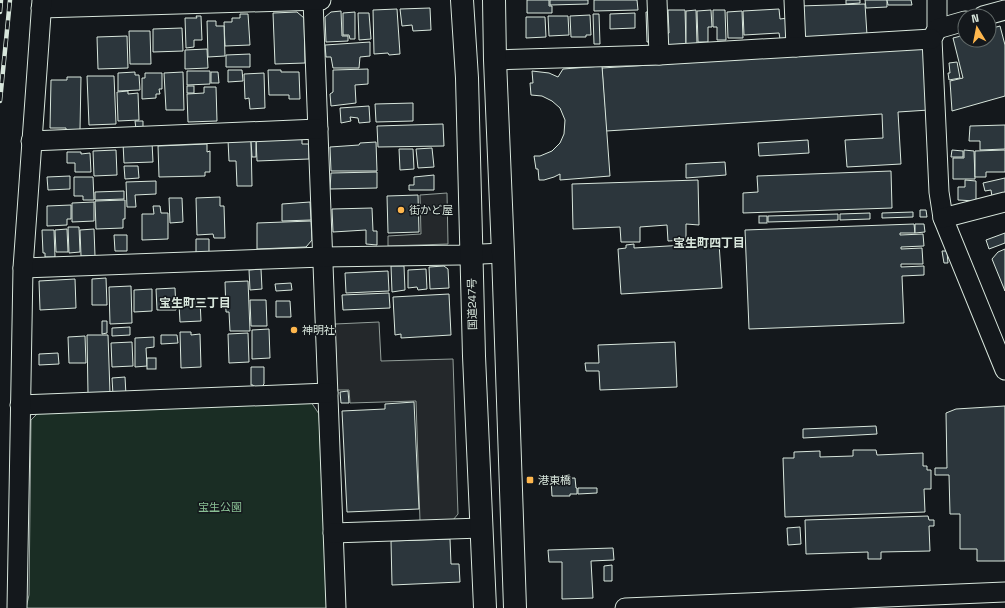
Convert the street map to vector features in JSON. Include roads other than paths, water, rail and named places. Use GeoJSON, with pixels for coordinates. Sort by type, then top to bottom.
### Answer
{"type":"FeatureCollection","features":[{"type":"Feature","properties":{"kind":"highway","name":"国道247号"},"geometry":{"type":"LineString","coordinates":[[462,0],[467,78],[474,356],[484,608]]}},
{"type":"Feature","properties":{"kind":"highway"},"geometry":{"type":"LineString","coordinates":[[494,0],[515,608]]}},
{"type":"Feature","properties":{"kind":"street"},"geometry":{"type":"LineString","coordinates":[[313,0],[336,608]]}},
{"type":"Feature","properties":{"kind":"street"},"geometry":{"type":"LineString","coordinates":[[17,608],[22,268],[41,4],[321,0]]}},
{"type":"Feature","properties":{"kind":"street"},"geometry":{"type":"LineString","coordinates":[[657,0],[659,55]]}},
{"type":"Feature","properties":{"kind":"street"},"geometry":{"type":"LineString","coordinates":[[794,0],[796,47]]}},
{"type":"Feature","properties":{"kind":"street"},"geometry":{"type":"LineString","coordinates":[[937,0],[934,34],[939,192],[943,218],[1005,370]]}},
{"type":"Feature","properties":{"kind":"street"},"geometry":{"type":"LineString","coordinates":[[495,60],[659,55],[796,47],[934,34],[957,24]]}},
{"type":"Feature","properties":{"kind":"street"},"geometry":{"type":"LineString","coordinates":[[31,141],[318,129]]}},
{"type":"Feature","properties":{"kind":"street"},"geometry":{"type":"LineString","coordinates":[[943,218],[1005,202]]}},
{"type":"Feature","properties":{"kind":"street"},"geometry":{"type":"LineString","coordinates":[[22,268],[323,256],[471,255],[503,253]]}},
{"type":"Feature","properties":{"kind":"street"},"geometry":{"type":"LineString","coordinates":[[20,405],[328,393]]}},
{"type":"Feature","properties":{"kind":"street"},"geometry":{"type":"LineString","coordinates":[[333,533],[481,528]]}},
{"type":"Feature","properties":{"kind":"street"},"geometry":{"type":"LineString","coordinates":[[625,608],[1005,592]]}},
{"type":"Feature","properties":{"kind":"railway"},"geometry":{"type":"LineString","coordinates":[[0,12],[1,0]]}},
{"type":"Feature","properties":{"kind":"railway"},"geometry":{"type":"LineString","coordinates":[[0,101],[10,0]]}},
{"type":"Feature","properties":{"kind":"place","name":"街かど屋"},"geometry":{"type":"Point","coordinates":[401,210]}},
{"type":"Feature","properties":{"kind":"place","name":"神明社"},"geometry":{"type":"Point","coordinates":[294,330]}},
{"type":"Feature","properties":{"kind":"place","name":"港東橋"},"geometry":{"type":"Point","coordinates":[530,480]}},
{"type":"Feature","properties":{"kind":"district","name":"宝生町四丁目"},"geometry":{"type":"Point","coordinates":[709,243]}},
{"type":"Feature","properties":{"kind":"district","name":"宝生町三丁目"},"geometry":{"type":"Point","coordinates":[195,303]}},
{"type":"Feature","properties":{"kind":"park label","name":"宝生公園"},"geometry":{"type":"Point","coordinates":[220,507]}}]}
